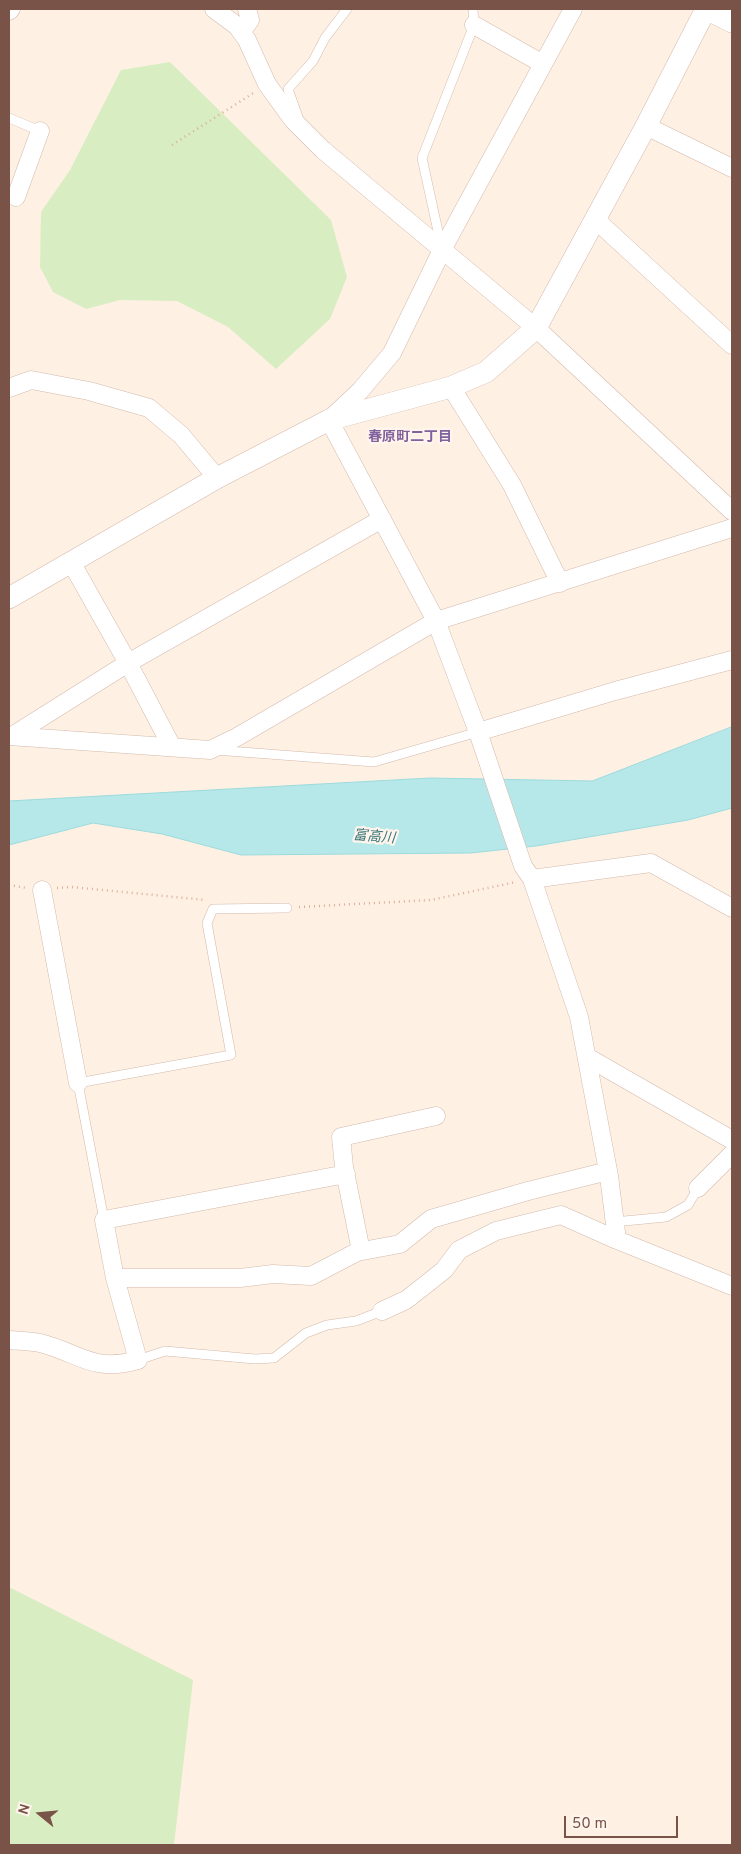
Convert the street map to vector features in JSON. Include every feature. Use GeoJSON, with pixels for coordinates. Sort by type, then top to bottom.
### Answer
{"type":"FeatureCollection","features":[{"type":"Feature","properties":{"kind":"street"},"geometry":{"type":"LineString","coordinates":[[214,9],[237,26],[267,84],[301,128],[323,150],[536,328],[732,511]]}},
{"type":"Feature","properties":{"kind":"street"},"geometry":{"type":"LineString","coordinates":[[241,32],[250,20],[247,9]]}},
{"type":"Feature","properties":{"kind":"street"},"geometry":{"type":"LineString","coordinates":[[329,420],[360,390],[392,353],[442,250],[574,9]]}},
{"type":"Feature","properties":{"kind":"street"},"geometry":{"type":"LineString","coordinates":[[9,598],[218,478],[329,420],[451,387],[486,372],[536,328],[596,220],[706,9],[732,22]]}},
{"type":"Feature","properties":{"kind":"street"},"geometry":{"type":"LineString","coordinates":[[473,17],[543,64]]}},
{"type":"Feature","properties":{"kind":"street"},"geometry":{"type":"LineString","coordinates":[[646,126],[732,168]]}},
{"type":"Feature","properties":{"kind":"street"},"geometry":{"type":"LineString","coordinates":[[17,197],[40,131]]}},
{"type":"Feature","properties":{"kind":"street"},"geometry":{"type":"LineString","coordinates":[[596,220],[732,345]]}},
{"type":"Feature","properties":{"kind":"street"},"geometry":{"type":"LineString","coordinates":[[9,388],[31,380],[89,391],[149,408],[181,435],[218,478]]}},
{"type":"Feature","properties":{"kind":"street"},"geometry":{"type":"LineString","coordinates":[[451,387],[512,485],[560,584]]}},
{"type":"Feature","properties":{"kind":"street"},"geometry":{"type":"LineString","coordinates":[[329,420],[436,621],[580,1017],[608,1171],[617,1240]]}},
{"type":"Feature","properties":{"kind":"street"},"geometry":{"type":"LineString","coordinates":[[10,736],[128,663],[382,519]]}},
{"type":"Feature","properties":{"kind":"street"},"geometry":{"type":"LineString","coordinates":[[10,736],[210,750],[237,737],[436,621],[560,584],[732,528]]}},
{"type":"Feature","properties":{"kind":"street"},"geometry":{"type":"LineString","coordinates":[[71,562],[128,663],[172,747]]}},
{"type":"Feature","properties":{"kind":"street"},"geometry":{"type":"LineString","coordinates":[[480,740],[615,691],[732,660]]}},
{"type":"Feature","properties":{"kind":"street"},"geometry":{"type":"LineString","coordinates":[[528,873],[651,863],[732,908]]}},
{"type":"Feature","properties":{"kind":"street"},"geometry":{"type":"LineString","coordinates":[[42,890],[78,1083]]}},
{"type":"Feature","properties":{"kind":"street"},"geometry":{"type":"LineString","coordinates":[[587,1057],[732,1140]]}},
{"type":"Feature","properties":{"kind":"street"},"geometry":{"type":"LineString","coordinates":[[361,1251],[341,1137],[436,1116]]}},
{"type":"Feature","properties":{"kind":"street"},"geometry":{"type":"LineString","coordinates":[[698,1188],[732,1154]]}},
{"type":"Feature","properties":{"kind":"street"},"geometry":{"type":"LineString","coordinates":[[115,1278],[240,1278],[273,1274],[311,1276],[361,1251],[400,1244],[431,1219],[528,1190],[608,1171]]}},
{"type":"Feature","properties":{"kind":"street"},"geometry":{"type":"LineString","coordinates":[[9,1340],[40,1343],[94,1364],[119,1365],[138,1360],[115,1278],[104,1220],[346,1174]]}},
{"type":"Feature","properties":{"kind":"street"},"geometry":{"type":"LineString","coordinates":[[382,1311],[406,1300],[429,1282],[444,1270],[459,1250],[496,1231],[561,1215],[617,1240],[732,1286]]}},
{"type":"Feature","properties":{"kind":"lane"},"geometry":{"type":"LineString","coordinates":[[301,128],[288,89],[313,61],[325,38],[347,9]]}},
{"type":"Feature","properties":{"kind":"lane"},"geometry":{"type":"LineString","coordinates":[[442,250],[422,158],[473,17]]}},
{"type":"Feature","properties":{"kind":"lane"},"geometry":{"type":"LineString","coordinates":[[9,118],[40,131]]}},
{"type":"Feature","properties":{"kind":"lane"},"geometry":{"type":"LineString","coordinates":[[210,750],[374,762],[480,740]]}},
{"type":"Feature","properties":{"kind":"lane"},"geometry":{"type":"LineString","coordinates":[[104,1220],[78,1083],[231,1055],[208,923],[213,909],[288,908]]}},
{"type":"Feature","properties":{"kind":"lane"},"geometry":{"type":"LineString","coordinates":[[614,1222],[666,1217],[688,1205],[698,1188]]}},
{"type":"Feature","properties":{"kind":"lane"},"geometry":{"type":"LineString","coordinates":[[138,1360],[165,1351],[256,1359],[274,1358],[306,1333],[327,1325],[356,1320],[382,1311]]}},
{"type":"Feature","properties":{"kind":"path"},"geometry":{"type":"LineString","coordinates":[[172,146],[267,84]]}},
{"type":"Feature","properties":{"kind":"green space"},"geometry":{"type":"Polygon","coordinates":[[[170,62],[331,220],[347,277],[330,319],[276,369],[228,327],[177,301],[120,300],[86,309],[53,292],[40,267],[41,212],[70,170],[121,70],[170,62]]]}},
{"type":"Feature","properties":{"kind":"green space"},"geometry":{"type":"Polygon","coordinates":[[[9,1587],[193,1680],[174,1845],[9,1845],[9,1587]]]}},
{"type":"Feature","properties":{"kind":"water","name":"富高川"},"geometry":{"type":"Polygon","coordinates":[[[732,727],[732,808],[688,820],[536,846],[471,853],[241,855],[162,834],[93,823],[9,845],[9,801],[430,778],[592,781],[732,727]]]}},
{"type":"Feature","properties":{"kind":"district","name":"春原町二丁目"},"geometry":{"type":"Point","coordinates":[410,438]}}]}
